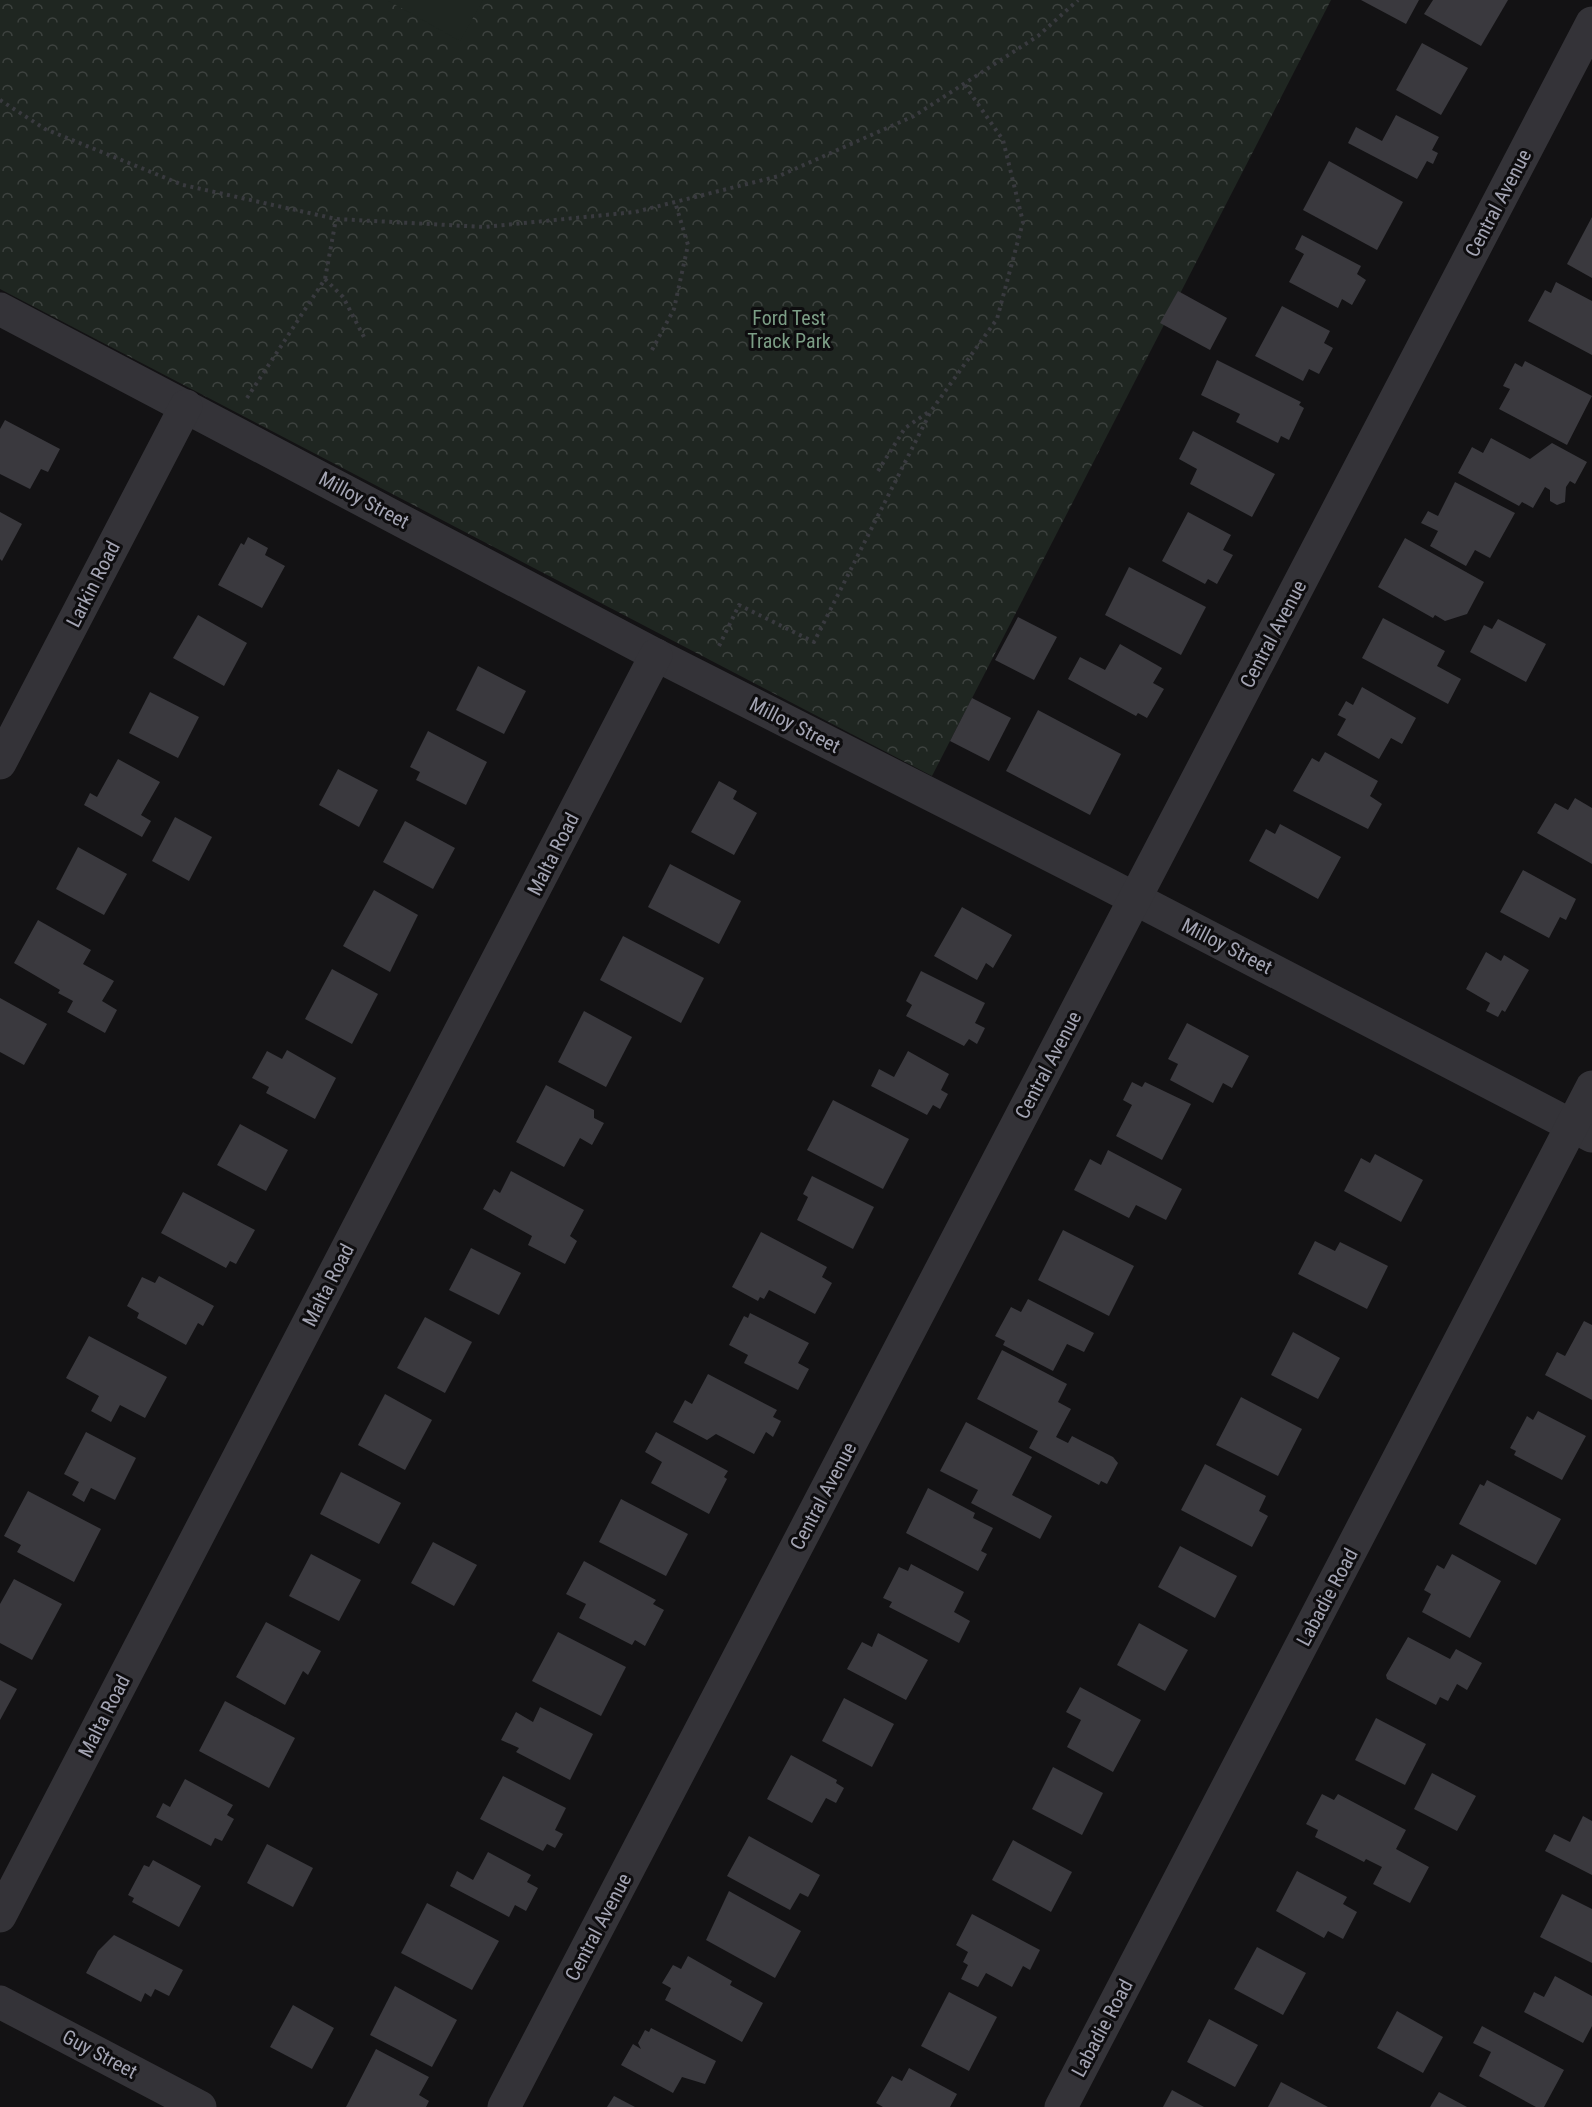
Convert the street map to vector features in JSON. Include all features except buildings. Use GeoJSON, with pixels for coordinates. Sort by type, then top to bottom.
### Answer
{"type":"FeatureCollection","features":[{"type":"Feature","properties":{"kind":"street","name":"Central Avenue"},"geometry":{"type":"LineString","coordinates":[[504,2107],[1592,23]]}},
{"type":"Feature","properties":{"kind":"street","name":"Milloy Street"},"geometry":{"type":"LineString","coordinates":[[0,309],[656,655],[1582,1130]]}},
{"type":"Feature","properties":{"kind":"street","name":"Larkin Road"},"geometry":{"type":"LineString","coordinates":[[0,764],[186,406]]}},
{"type":"Feature","properties":{"kind":"street","name":"Malta Road"},"geometry":{"type":"LineString","coordinates":[[0,1916],[656,655]]}},
{"type":"Feature","properties":{"kind":"street","name":"Labadie Road"},"geometry":{"type":"LineString","coordinates":[[1061,2107],[1582,1130],[1592,1087]]}},
{"type":"Feature","properties":{"kind":"street","name":"Guy Street"},"geometry":{"type":"LineString","coordinates":[[0,2002],[200,2107]]}},
{"type":"Feature","properties":{"kind":"path"},"geometry":{"type":"LineString","coordinates":[[0,100],[45,129],[183,185],[336,219],[485,227],[635,212],[779,176],[915,116],[1038,36],[1078,0]]}},
{"type":"Feature","properties":{"kind":"path"},"geometry":{"type":"LineString","coordinates":[[716,652],[739,605],[814,642],[931,411],[997,319],[1023,222],[1003,140],[964,84]]}},
{"type":"Feature","properties":{"kind":"path"},"geometry":{"type":"LineString","coordinates":[[652,350],[674,309],[688,245],[675,202]]}},
{"type":"Feature","properties":{"kind":"path"},"geometry":{"type":"LineString","coordinates":[[242,405],[325,279],[336,219]]}},
{"type":"Feature","properties":{"kind":"path"},"geometry":{"type":"LineString","coordinates":[[325,279],[343,297],[364,338]]}},
{"type":"Feature","properties":{"kind":"path"},"geometry":{"type":"LineString","coordinates":[[879,471],[905,428],[931,411]]}},
{"type":"Feature","properties":{"kind":"green space","name":"Ford Test Track Park"},"geometry":{"type":"Polygon","coordinates":[[[0,0],[1331,0],[932,776],[0,289],[0,0]]]}},
{"type":"Feature","properties":{"kind":"green space"},"geometry":{"type":"Polygon","coordinates":[[[387,0],[483,0],[460,41],[387,0]]]}}]}
